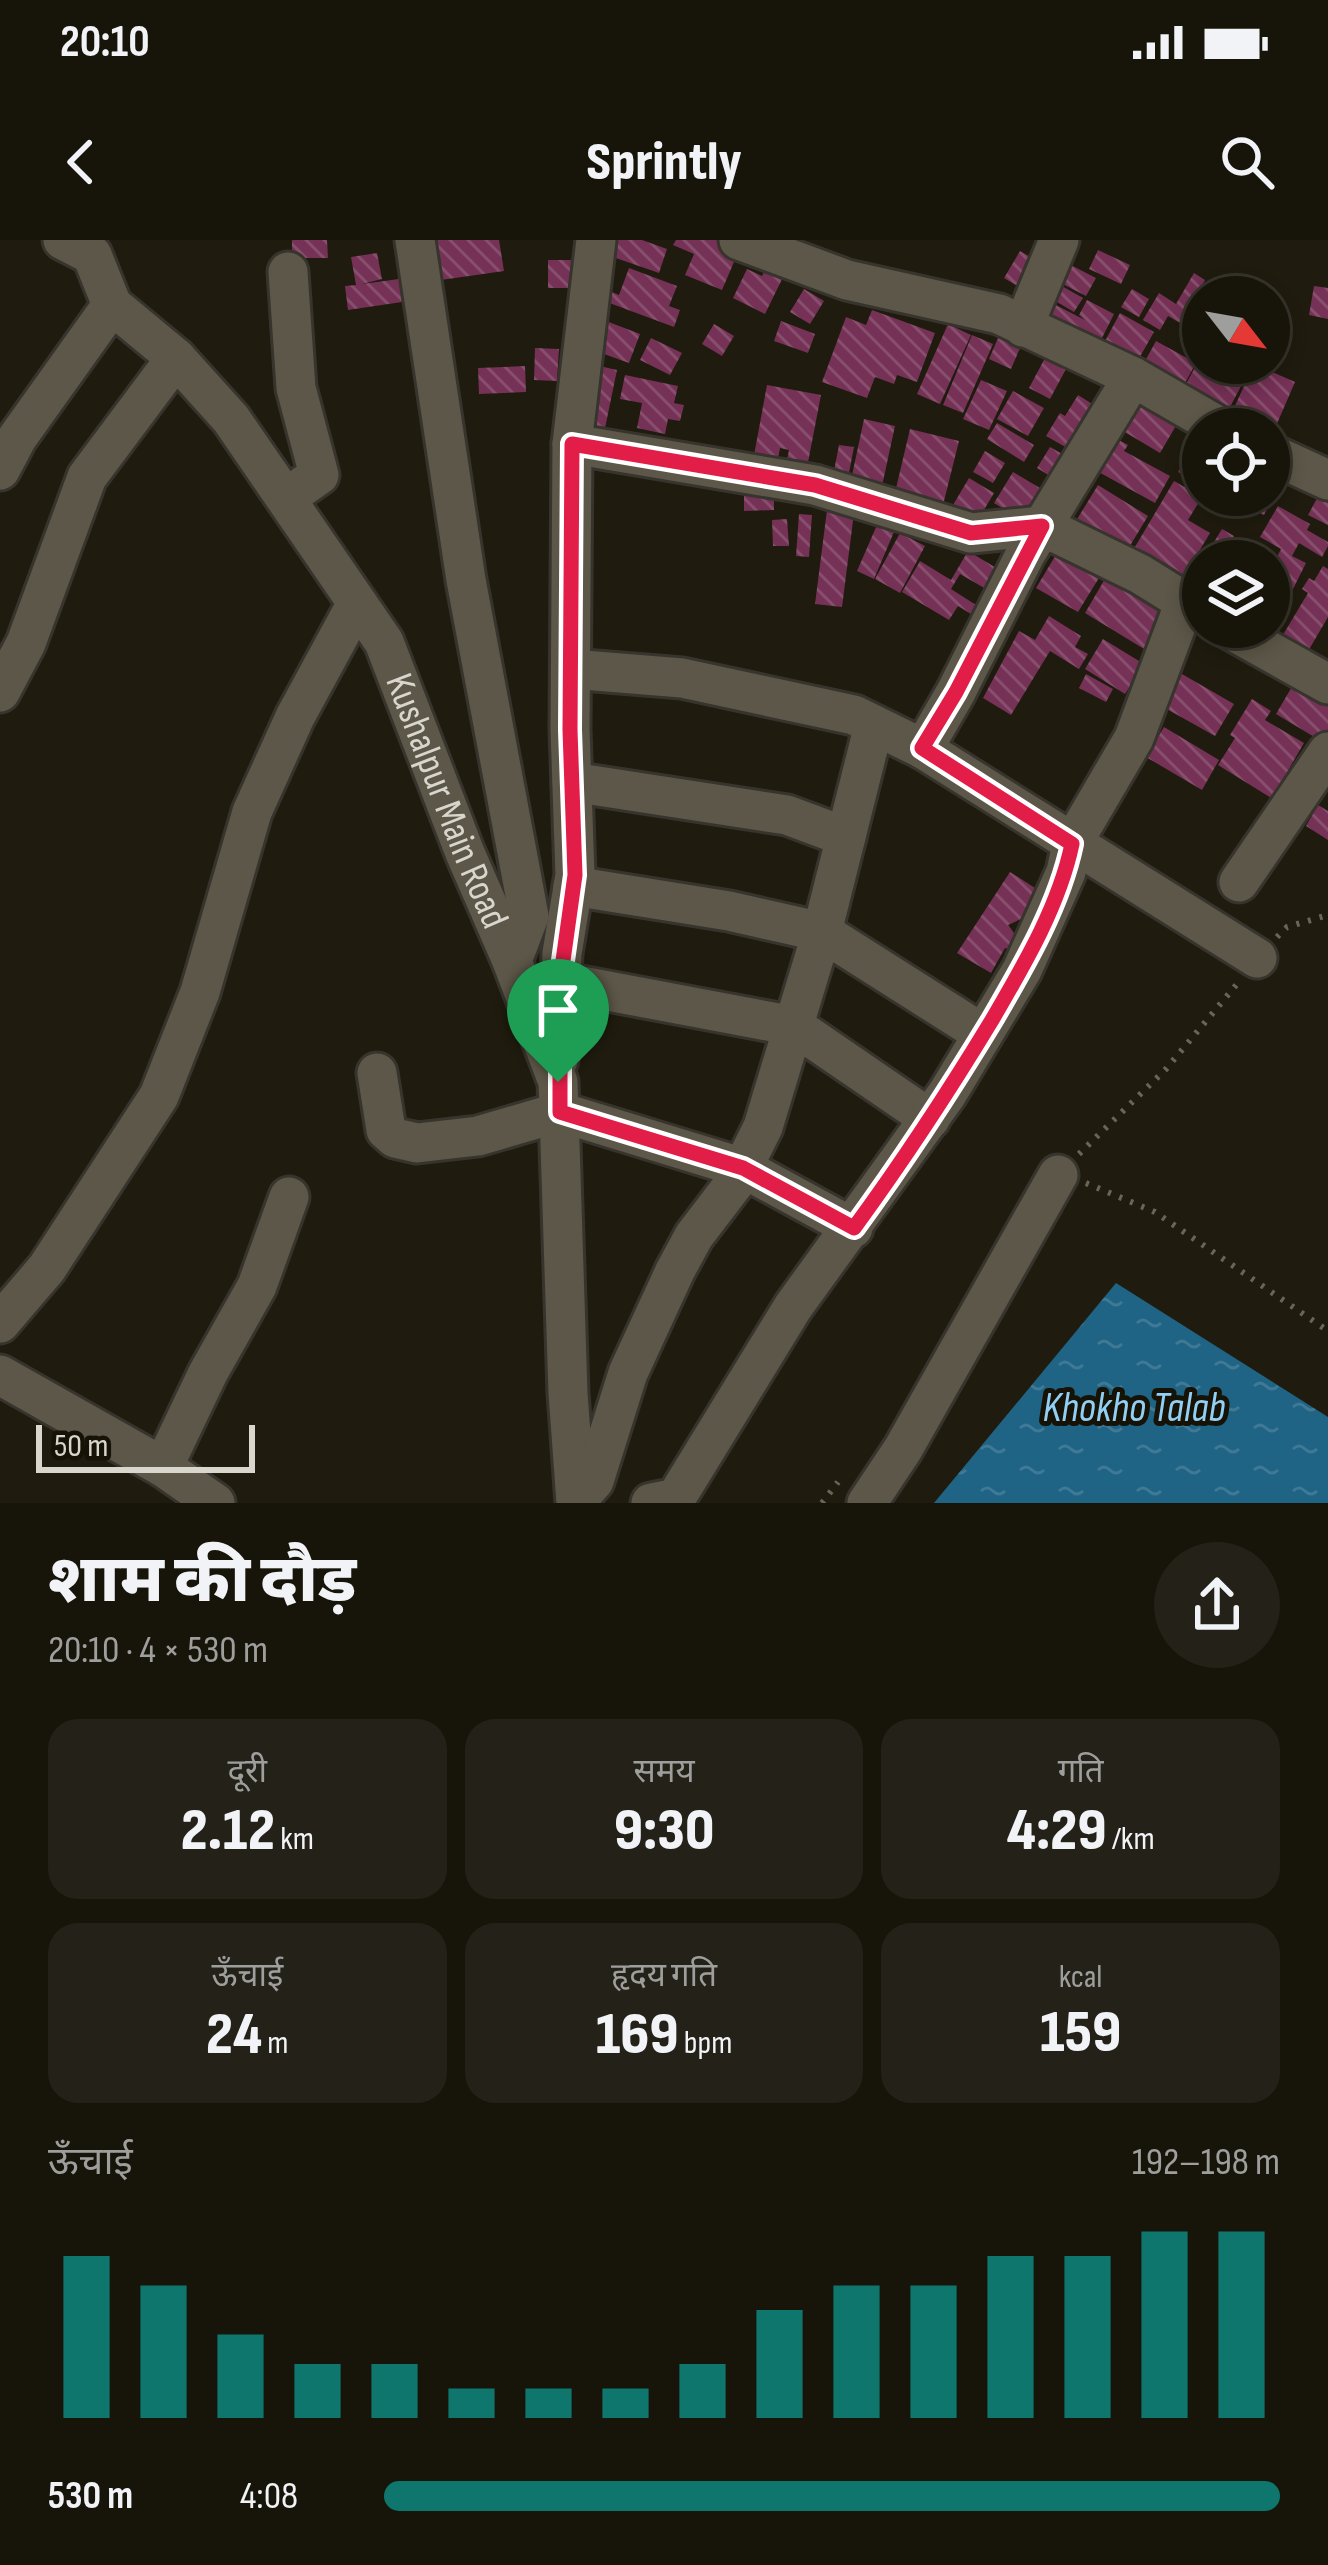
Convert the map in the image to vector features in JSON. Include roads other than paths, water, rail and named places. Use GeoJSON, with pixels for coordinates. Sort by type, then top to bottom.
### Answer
{"type":"FeatureCollection","features":[{"type":"Feature","properties":{"kind":"street"},"geometry":{"type":"LineString","coordinates":[[415,240],[466,580],[529,916],[512,961]]}},
{"type":"Feature","properties":{"kind":"street"},"geometry":{"type":"LineString","coordinates":[[559,1097],[560,982],[573,886],[572,444],[596,240]]}},
{"type":"Feature","properties":{"kind":"street"},"geometry":{"type":"LineString","coordinates":[[740,240],[847,280],[999,314],[1186,408]]}},
{"type":"Feature","properties":{"kind":"street"},"geometry":{"type":"LineString","coordinates":[[1023,327],[1059,240]]}},
{"type":"Feature","properties":{"kind":"street"},"geometry":{"type":"LineString","coordinates":[[0,470],[16,438],[112,305],[82,245]]}},
{"type":"Feature","properties":{"kind":"street"},"geometry":{"type":"LineString","coordinates":[[286,498],[319,475],[296,388],[288,272]]}},
{"type":"Feature","properties":{"kind":"street","name":"Kushalpur Main Road"},"geometry":{"type":"LineString","coordinates":[[112,305],[176,358],[231,419],[384,642],[512,961],[559,1097],[576,1502]]}},
{"type":"Feature","properties":{"kind":"street"},"geometry":{"type":"LineString","coordinates":[[0,692],[26,643],[87,477],[176,358]]}},
{"type":"Feature","properties":{"kind":"street"},"geometry":{"type":"LineString","coordinates":[[922,748],[1042,526],[1132,377]]}},
{"type":"Feature","properties":{"kind":"street"},"geometry":{"type":"LineString","coordinates":[[572,444],[815,485],[971,533],[1042,526],[1140,574],[1182,600]]}},
{"type":"Feature","properties":{"kind":"street"},"geometry":{"type":"LineString","coordinates":[[1290,463],[1328,480]]}},
{"type":"Feature","properties":{"kind":"street"},"geometry":{"type":"LineString","coordinates":[[0,1324],[47,1268],[159,1096],[200,992],[252,812],[295,718],[357,603]]}},
{"type":"Feature","properties":{"kind":"street"},"geometry":{"type":"LineString","coordinates":[[576,1502],[603,1495],[650,1503],[676,1498],[794,1307],[930,1119],[1022,970],[1066,872],[1072,844],[1134,738],[1182,634]]}},
{"type":"Feature","properties":{"kind":"street"},"geometry":{"type":"LineString","coordinates":[[1264,648],[1328,684]]}},
{"type":"Feature","properties":{"kind":"street"},"geometry":{"type":"LineString","coordinates":[[571,669],[682,678],[854,715],[922,748],[1257,958]]}},
{"type":"Feature","properties":{"kind":"street"},"geometry":{"type":"LineString","coordinates":[[576,1502],[594,1481],[628,1373],[675,1271],[743,1168],[763,1127],[822,932],[874,725]]}},
{"type":"Feature","properties":{"kind":"street"},"geometry":{"type":"LineString","coordinates":[[1239,882],[1328,752]]}},
{"type":"Feature","properties":{"kind":"street"},"geometry":{"type":"LineString","coordinates":[[572,782],[787,815],[846,837]]}},
{"type":"Feature","properties":{"kind":"street"},"geometry":{"type":"LineString","coordinates":[[573,886],[729,911],[822,932],[983,1034]]}},
{"type":"Feature","properties":{"kind":"street"},"geometry":{"type":"LineString","coordinates":[[560,982],[794,1026],[930,1119]]}},
{"type":"Feature","properties":{"kind":"street"},"geometry":{"type":"LineString","coordinates":[[377,1073],[386,1130],[395,1138],[417,1143],[478,1136],[559,1097],[743,1168],[854,1228]]}},
{"type":"Feature","properties":{"kind":"street"},"geometry":{"type":"LineString","coordinates":[[867,1503],[903,1449],[1058,1175]]}},
{"type":"Feature","properties":{"kind":"street"},"geometry":{"type":"LineString","coordinates":[[163,1467],[257,1286],[289,1197]]}},
{"type":"Feature","properties":{"kind":"street"},"geometry":{"type":"LineString","coordinates":[[0,1375],[163,1467],[215,1503]]}},
{"type":"Feature","properties":{"kind":"water","name":"Khokho Talab"},"geometry":{"type":"Polygon","coordinates":[[[1116,1283],[1328,1417],[1328,1503],[934,1503],[1116,1283]]]}}]}
